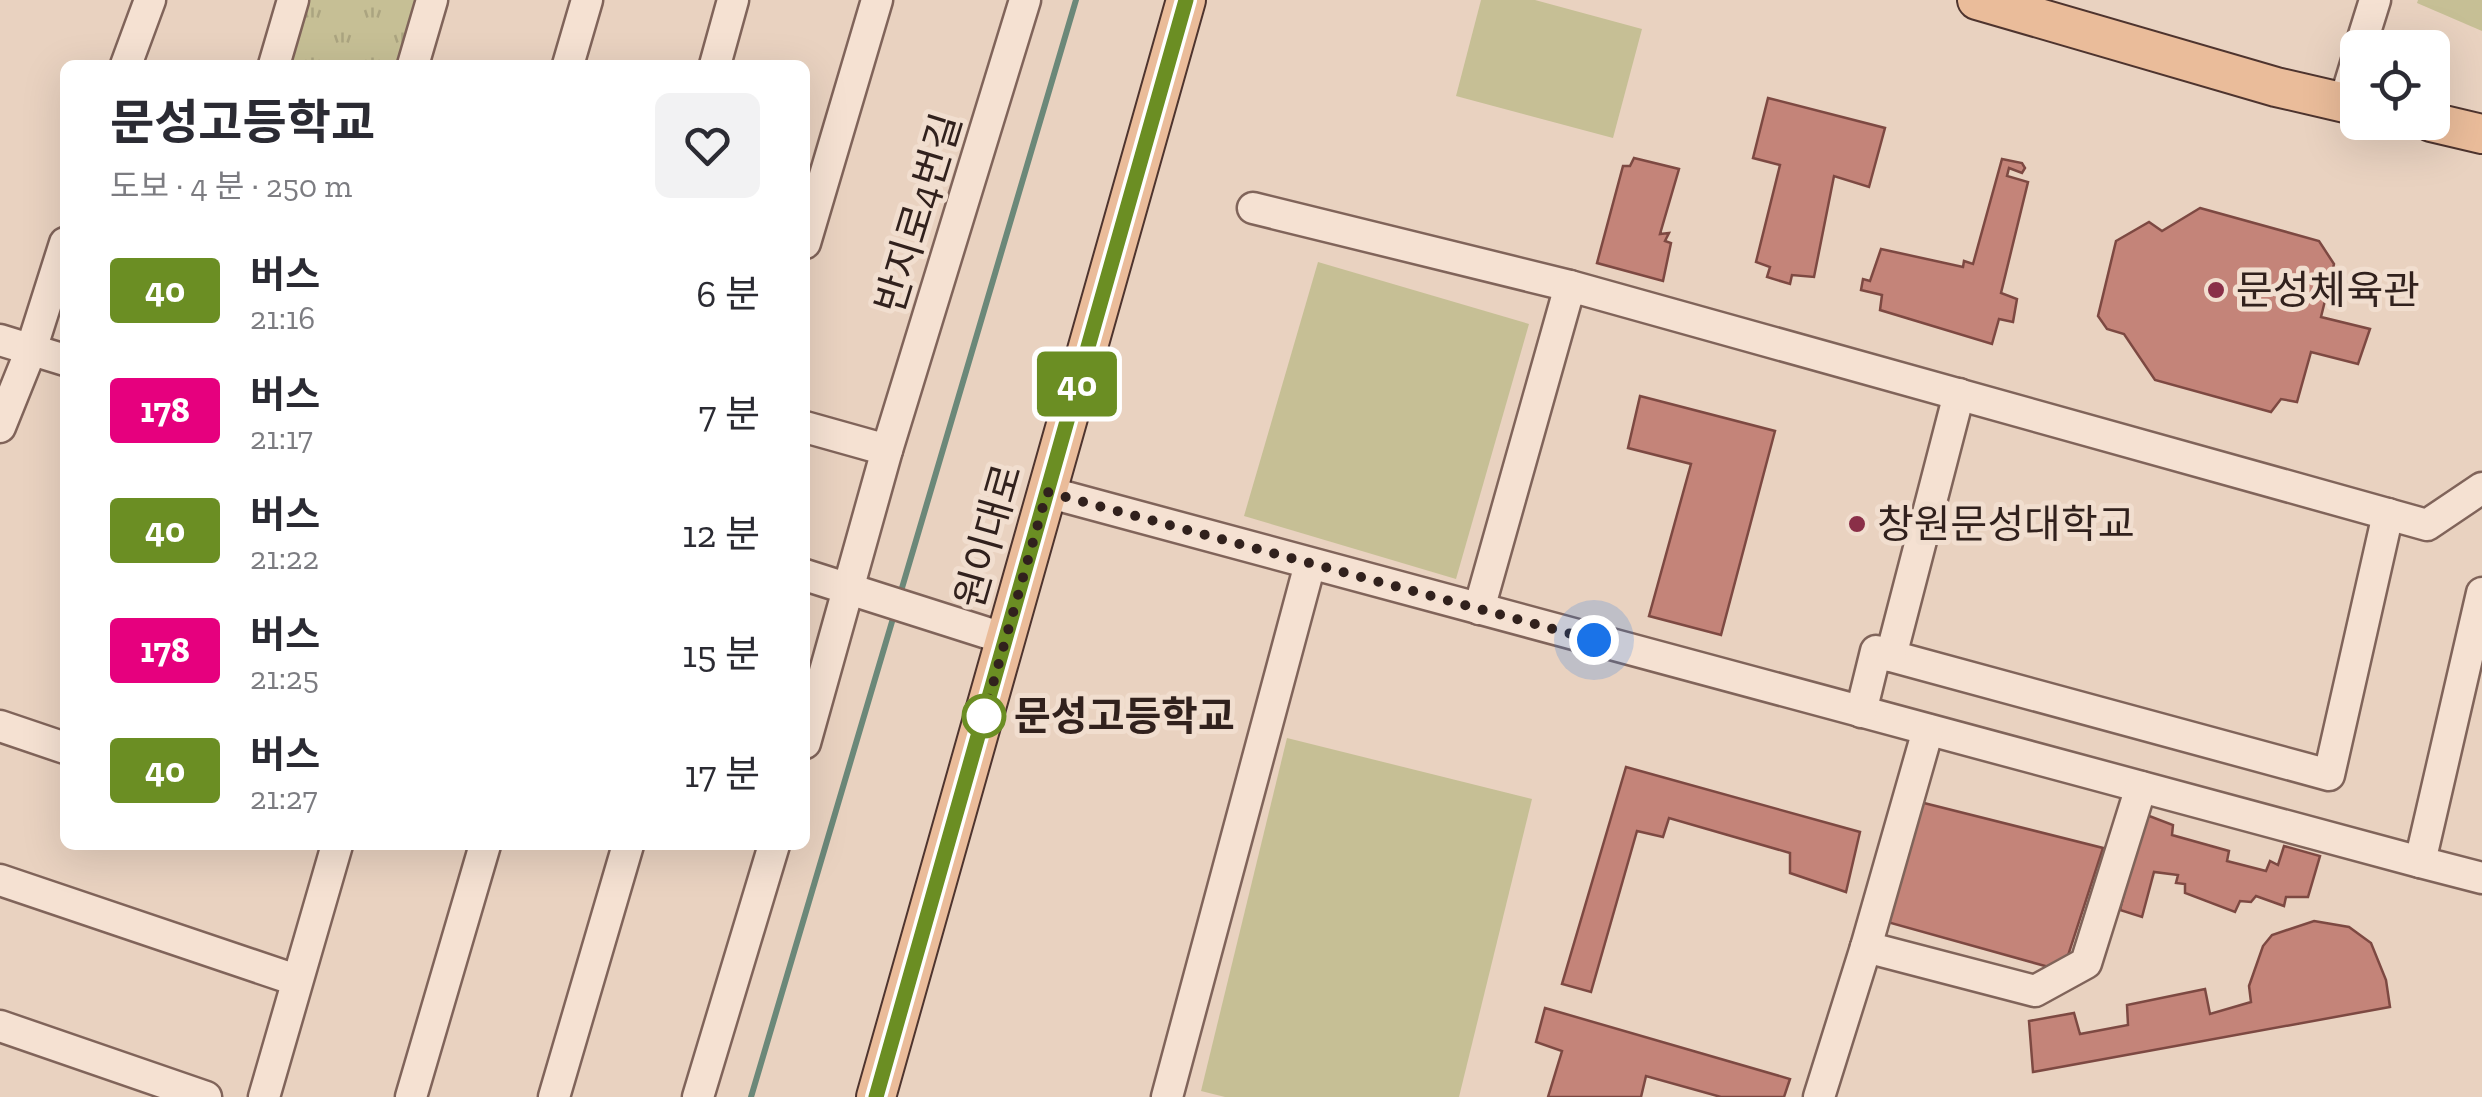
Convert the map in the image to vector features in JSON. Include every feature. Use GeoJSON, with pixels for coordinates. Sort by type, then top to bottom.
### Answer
{"type":"FeatureCollection","features":[{"type":"Feature","properties":{"kind":"main road","name":"원이대로"},"geometry":{"type":"LineString","coordinates":[[876,1097],[1186,0]]}},
{"type":"Feature","properties":{"kind":"main road"},"geometry":{"type":"LineString","coordinates":[[1977,0],[2276,87],[2340,102]]}},
{"type":"Feature","properties":{"kind":"main road"},"geometry":{"type":"LineString","coordinates":[[2450,126],[2482,134]]}},
{"type":"Feature","properties":{"kind":"street"},"geometry":{"type":"LineString","coordinates":[[128,60],[150,0]]}},
{"type":"Feature","properties":{"kind":"street"},"geometry":{"type":"LineString","coordinates":[[275,60],[293,0]]}},
{"type":"Feature","properties":{"kind":"street"},"geometry":{"type":"LineString","coordinates":[[414,60],[432,0]]}},
{"type":"Feature","properties":{"kind":"street"},"geometry":{"type":"LineString","coordinates":[[569,60],[587,0]]}},
{"type":"Feature","properties":{"kind":"street"},"geometry":{"type":"LineString","coordinates":[[716,60],[733,0]]}},
{"type":"Feature","properties":{"kind":"street"},"geometry":{"type":"LineString","coordinates":[[810,226],[877,0]]}},
{"type":"Feature","properties":{"kind":"street","name":"반지로4번길"},"geometry":{"type":"LineString","coordinates":[[810,718],[1024,0]]}},
{"type":"Feature","properties":{"kind":"street"},"geometry":{"type":"LineString","coordinates":[[2365,30],[2374,0]]}},
{"type":"Feature","properties":{"kind":"street"},"geometry":{"type":"LineString","coordinates":[[1254,208],[1570,286],[2427,525],[2482,488]]}},
{"type":"Feature","properties":{"kind":"street"},"geometry":{"type":"LineString","coordinates":[[0,427],[31,350],[60,259]]}},
{"type":"Feature","properties":{"kind":"street"},"geometry":{"type":"LineString","coordinates":[[1479,609],[1570,286]]}},
{"type":"Feature","properties":{"kind":"street"},"geometry":{"type":"LineString","coordinates":[[0,340],[60,359]]}},
{"type":"Feature","properties":{"kind":"street"},"geometry":{"type":"LineString","coordinates":[[1891,656],[1959,394]]}},
{"type":"Feature","properties":{"kind":"street"},"geometry":{"type":"LineString","coordinates":[[810,428],[888,450]]}},
{"type":"Feature","properties":{"kind":"street"},"geometry":{"type":"LineString","coordinates":[[1047,492],[2482,878]]}},
{"type":"Feature","properties":{"kind":"street"},"geometry":{"type":"LineString","coordinates":[[1862,712],[1876,651],[2329,775],[2388,514]]}},
{"type":"Feature","properties":{"kind":"street"},"geometry":{"type":"LineString","coordinates":[[1167,1097],[1310,564]]}},
{"type":"Feature","properties":{"kind":"street"},"geometry":{"type":"LineString","coordinates":[[810,576],[1006,639]]}},
{"type":"Feature","properties":{"kind":"street"},"geometry":{"type":"LineString","coordinates":[[2420,862],[2482,593]]}},
{"type":"Feature","properties":{"kind":"street"},"geometry":{"type":"LineString","coordinates":[[0,726],[60,746]]}},
{"type":"Feature","properties":{"kind":"street"},"geometry":{"type":"LineString","coordinates":[[1818,1097],[1928,730]]}},
{"type":"Feature","properties":{"kind":"street"},"geometry":{"type":"LineString","coordinates":[[1866,947],[2035,991],[2086,962],[2141,788]]}},
{"type":"Feature","properties":{"kind":"street"},"geometry":{"type":"LineString","coordinates":[[264,1097],[333,850]]}},
{"type":"Feature","properties":{"kind":"street"},"geometry":{"type":"LineString","coordinates":[[411,1097],[484,850]]}},
{"type":"Feature","properties":{"kind":"street"},"geometry":{"type":"LineString","coordinates":[[554,1097],[627,850]]}},
{"type":"Feature","properties":{"kind":"street"},"geometry":{"type":"LineString","coordinates":[[698,1097],[772,850]]}},
{"type":"Feature","properties":{"kind":"street"},"geometry":{"type":"LineString","coordinates":[[0,880],[296,980]]}},
{"type":"Feature","properties":{"kind":"street"},"geometry":{"type":"LineString","coordinates":[[0,1026],[206,1097]]}},
{"type":"Feature","properties":{"kind":"green space"},"geometry":{"type":"Polygon","coordinates":[[[299,0],[426,0],[409,60],[281,60],[299,0]]]}},
{"type":"Feature","properties":{"kind":"green space"},"geometry":{"type":"Polygon","coordinates":[[[1481,0],[1535,0],[1642,29],[1613,138],[1456,96],[1481,0]]]}},
{"type":"Feature","properties":{"kind":"green space"},"geometry":{"type":"Polygon","coordinates":[[[2482,0],[2482,31],[2417,3],[2482,0]]]}},
{"type":"Feature","properties":{"kind":"green space"},"geometry":{"type":"Polygon","coordinates":[[[1318,262],[1529,324],[1456,579],[1244,516],[1318,262]]]}},
{"type":"Feature","properties":{"kind":"green space"},"geometry":{"type":"Polygon","coordinates":[[[1287,738],[1532,799],[1459,1097],[1225,1097],[1201,1091],[1287,738]]]}},
{"type":"Feature","properties":{"kind":"building"},"geometry":{"type":"Polygon","coordinates":[[[1768,98],[1885,128],[1869,187],[1834,176],[1814,277],[1792,275],[1790,284],[1767,277],[1770,267],[1756,262],[1780,165],[1753,158],[1768,98]]]}},
{"type":"Feature","properties":{"kind":"building"},"geometry":{"type":"Polygon","coordinates":[[[1634,158],[1679,169],[1660,234],[1669,233],[1665,241],[1671,243],[1663,281],[1597,263],[1623,166],[1630,166],[1634,158]]]}},
{"type":"Feature","properties":{"kind":"building"},"geometry":{"type":"Polygon","coordinates":[[[2002,159],[2022,163],[2022,173],[2009,168],[2007,176],[2028,182],[2001,293],[2017,299],[2013,322],[1999,319],[1992,344],[1880,310],[1882,295],[1861,290],[1863,279],[1870,281],[1881,249],[1963,267],[1964,261],[1973,264],[2002,159]]]}},
{"type":"Feature","properties":{"kind":"building","name":"문성체육관"},"geometry":{"type":"Polygon","coordinates":[[[2200,208],[2319,241],[2334,264],[2321,317],[2370,329],[2358,364],[2311,352],[2297,402],[2281,399],[2271,412],[2155,380],[2124,334],[2107,329],[2098,316],[2116,241],[2149,222],[2162,231],[2200,208]]]}},
{"type":"Feature","properties":{"kind":"building"},"geometry":{"type":"Polygon","coordinates":[[[1640,396],[1775,431],[1721,635],[1649,616],[1691,464],[1628,448],[1640,396]]]}},
{"type":"Feature","properties":{"kind":"building"},"geometry":{"type":"Polygon","coordinates":[[[1626,767],[1860,832],[1846,892],[1790,873],[1790,853],[1669,818],[1663,837],[1637,831],[1591,992],[1562,984],[1626,767]]]}},
{"type":"Feature","properties":{"kind":"building"},"geometry":{"type":"Polygon","coordinates":[[[1912,800],[2103,848],[2063,971],[1880,920],[1912,800]]]}},
{"type":"Feature","properties":{"kind":"building"},"geometry":{"type":"Polygon","coordinates":[[[2144,814],[2173,825],[2172,835],[2229,851],[2227,861],[2266,871],[2270,861],[2278,865],[2284,846],[2320,856],[2308,897],[2286,897],[2284,906],[2256,896],[2251,902],[2240,901],[2235,912],[2185,893],[2185,884],[2176,883],[2178,875],[2154,872],[2142,917],[2120,910],[2144,814]]]}},
{"type":"Feature","properties":{"kind":"building"},"geometry":{"type":"Polygon","coordinates":[[[2314,921],[2349,927],[2371,943],[2386,980],[2390,1007],[2033,1072],[2029,1021],[2074,1013],[2080,1034],[2128,1025],[2127,1005],[2205,989],[2210,1014],[2251,1002],[2249,986],[2263,946],[2272,935],[2314,921]]]}},
{"type":"Feature","properties":{"kind":"building"},"geometry":{"type":"Polygon","coordinates":[[[1545,1008],[1790,1079],[1784,1097],[1721,1097],[1646,1076],[1641,1097],[1548,1097],[1562,1051],[1536,1042],[1545,1008]]]}},
{"type":"Feature","properties":{"kind":"waterway"},"geometry":{"type":"LineString","coordinates":[[899,598],[1076,0]]}},
{"type":"Feature","properties":{"kind":"waterway"},"geometry":{"type":"LineString","coordinates":[[751,1097],[894,615]]}},
{"type":"Feature","properties":{"kind":"bus line","name":"40"},"geometry":{"type":"LineString","coordinates":[[876,1097],[1186,0]]}},
{"type":"Feature","properties":{"kind":"place","name":"문성체육관"},"geometry":{"type":"Point","coordinates":[2216,290]}},
{"type":"Feature","properties":{"kind":"place","name":"창원문성대학교"},"geometry":{"type":"Point","coordinates":[1857,524]}},
{"type":"Feature","properties":{"kind":"place","name":"문성고등학교"},"geometry":{"type":"Point","coordinates":[984,716]}},
{"type":"Feature","properties":{"kind":"route"},"geometry":{"type":"LineString","coordinates":[[984,716],[1047,492],[1594,640]]}}]}
